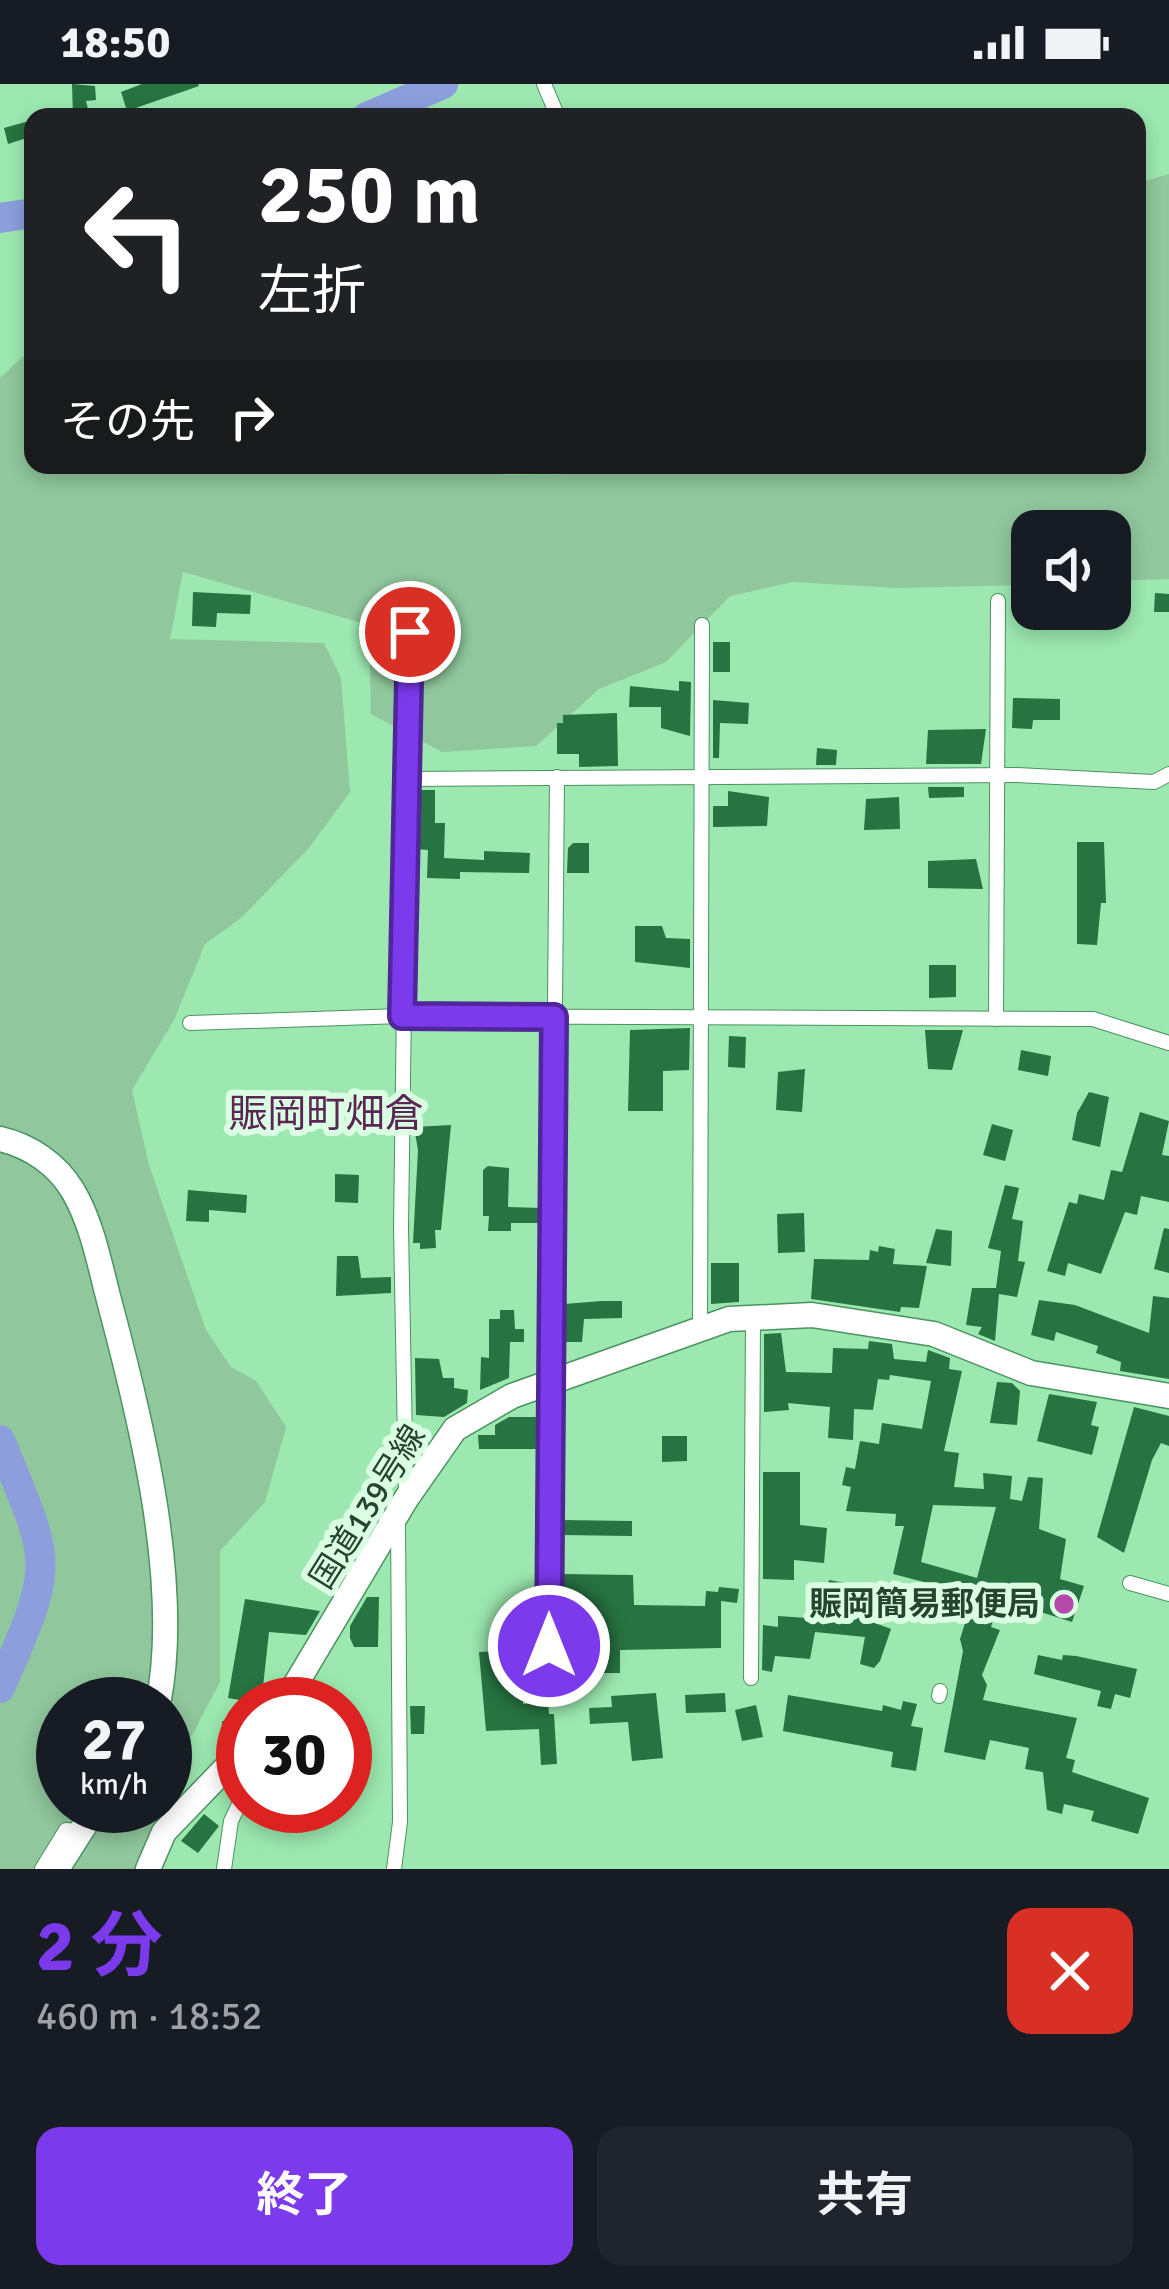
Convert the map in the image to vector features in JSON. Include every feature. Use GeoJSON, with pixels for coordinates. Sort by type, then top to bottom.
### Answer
{"type":"FeatureCollection","features":[{"type":"Feature","properties":{"kind":"highway"},"geometry":{"type":"LineString","coordinates":[[0,1139],[30,1150],[59,1172],[93,1241],[150,1474],[165,1643],[161,1677]]}},
{"type":"Feature","properties":{"kind":"highway","name":"国道139号線"},"geometry":{"type":"LineString","coordinates":[[300,1677],[402,1507],[455,1429],[490,1406],[700,1330],[753,1315],[812,1316],[934,1334],[1030,1373],[1169,1396]]}},
{"type":"Feature","properties":{"kind":"highway"},"geometry":{"type":"LineString","coordinates":[[148,1869],[164,1832],[216,1778]]}},
{"type":"Feature","properties":{"kind":"highway"},"geometry":{"type":"LineString","coordinates":[[57,1869],[77,1833]]}},
{"type":"Feature","properties":{"kind":"street"},"geometry":{"type":"LineString","coordinates":[[997,1019],[998,602]]}},
{"type":"Feature","properties":{"kind":"street"},"geometry":{"type":"LineString","coordinates":[[700,1330],[702,625]]}},
{"type":"Feature","properties":{"kind":"street"},"geometry":{"type":"LineString","coordinates":[[394,1869],[400,1822],[402,1016],[410,632]]}},
{"type":"Feature","properties":{"kind":"street"},"geometry":{"type":"LineString","coordinates":[[407,779],[998,776],[1154,782],[1169,774]]}},
{"type":"Feature","properties":{"kind":"street"},"geometry":{"type":"LineString","coordinates":[[549,1690],[557,777]]}},
{"type":"Feature","properties":{"kind":"street"},"geometry":{"type":"LineString","coordinates":[[190,1023],[402,1016],[1093,1019],[1169,1042]]}},
{"type":"Feature","properties":{"kind":"street"},"geometry":{"type":"LineString","coordinates":[[751,1678],[753,1315]]}},
{"type":"Feature","properties":{"kind":"street"},"geometry":{"type":"LineString","coordinates":[[1130,1582],[1169,1594]]}},
{"type":"Feature","properties":{"kind":"street"},"geometry":{"type":"LineString","coordinates":[[42,1869],[64,1833]]}},
{"type":"Feature","properties":{"kind":"street"},"geometry":{"type":"LineString","coordinates":[[224,1869],[229,1833]]}},
{"type":"Feature","properties":{"kind":"green space"},"geometry":{"type":"Polygon","coordinates":[[[1169,174],[1169,579],[1131,580],[1131,510],[1011,510],[1011,585],[897,588],[793,582],[730,596],[666,662],[599,689],[536,746],[442,752],[371,714],[369,625],[183,572],[170,639],[324,643],[341,678],[350,792],[308,849],[241,918],[205,944],[174,1020],[132,1090],[149,1165],[206,1330],[231,1367],[256,1381],[286,1427],[265,1502],[220,1551],[220,1677],[216,1677],[216,1690],[192,1735],[192,1677],[36,1677],[36,1833],[159,1833],[162,1869],[0,1869],[0,378],[24,355],[24,474],[1146,474],[1146,180],[1169,174]]]}},
{"type":"Feature","properties":{"kind":"building"},"geometry":{"type":"Polygon","coordinates":[[[72,84],[95,86],[96,100],[86,101],[88,108],[73,108],[72,84]]]}},
{"type":"Feature","properties":{"kind":"building"},"geometry":{"type":"Polygon","coordinates":[[[142,84],[199,86],[136,108],[126,108],[121,92],[142,84]]]}},
{"type":"Feature","properties":{"kind":"building"},"geometry":{"type":"Polygon","coordinates":[[[24,122],[24,139],[8,144],[4,128],[24,122]]]}},
{"type":"Feature","properties":{"kind":"building"},"geometry":{"type":"Polygon","coordinates":[[[193,592],[251,595],[250,614],[217,613],[216,627],[192,626],[193,592]]]}},
{"type":"Feature","properties":{"kind":"building"},"geometry":{"type":"Polygon","coordinates":[[[1155,593],[1169,594],[1169,612],[1154,612],[1155,593]]]}},
{"type":"Feature","properties":{"kind":"building"},"geometry":{"type":"Polygon","coordinates":[[[713,642],[730,642],[730,672],[713,672],[713,642]]]}},
{"type":"Feature","properties":{"kind":"building"},"geometry":{"type":"Polygon","coordinates":[[[679,681],[691,682],[690,736],[661,728],[661,707],[629,707],[630,686],[679,691],[679,681]]]}},
{"type":"Feature","properties":{"kind":"building"},"geometry":{"type":"Polygon","coordinates":[[[1013,698],[1060,699],[1060,720],[1033,720],[1032,729],[1012,728],[1013,698]]]}},
{"type":"Feature","properties":{"kind":"building"},"geometry":{"type":"Polygon","coordinates":[[[713,700],[749,703],[748,724],[720,723],[719,758],[713,758],[713,700]]]}},
{"type":"Feature","properties":{"kind":"building"},"geometry":{"type":"Polygon","coordinates":[[[617,713],[618,766],[579,767],[579,754],[557,754],[557,723],[563,723],[563,715],[617,713]]]}},
{"type":"Feature","properties":{"kind":"building"},"geometry":{"type":"Polygon","coordinates":[[[986,729],[981,764],[926,764],[928,730],[986,729]]]}},
{"type":"Feature","properties":{"kind":"building"},"geometry":{"type":"Polygon","coordinates":[[[817,748],[837,750],[836,765],[816,765],[817,748]]]}},
{"type":"Feature","properties":{"kind":"building"},"geometry":{"type":"Polygon","coordinates":[[[928,787],[964,787],[964,797],[929,798],[928,787]]]}},
{"type":"Feature","properties":{"kind":"building"},"geometry":{"type":"Polygon","coordinates":[[[419,790],[435,790],[435,823],[445,823],[444,858],[484,860],[484,851],[530,853],[529,873],[460,872],[460,879],[427,878],[428,850],[417,849],[419,790]]]}},
{"type":"Feature","properties":{"kind":"building"},"geometry":{"type":"Polygon","coordinates":[[[728,791],[769,797],[767,826],[713,827],[713,806],[728,806],[728,791]]]}},
{"type":"Feature","properties":{"kind":"building"},"geometry":{"type":"Polygon","coordinates":[[[899,797],[900,829],[864,830],[866,799],[899,797]]]}},
{"type":"Feature","properties":{"kind":"building"},"geometry":{"type":"Polygon","coordinates":[[[1077,842],[1104,842],[1106,903],[1101,903],[1097,945],[1077,944],[1077,842]]]}},
{"type":"Feature","properties":{"kind":"building"},"geometry":{"type":"Polygon","coordinates":[[[573,843],[589,843],[589,873],[567,873],[568,848],[573,843]]]}},
{"type":"Feature","properties":{"kind":"building"},"geometry":{"type":"Polygon","coordinates":[[[976,859],[983,889],[928,888],[928,861],[976,859]]]}},
{"type":"Feature","properties":{"kind":"building"},"geometry":{"type":"Polygon","coordinates":[[[635,926],[662,926],[666,938],[690,939],[690,968],[635,962],[635,926]]]}},
{"type":"Feature","properties":{"kind":"building"},"geometry":{"type":"Polygon","coordinates":[[[929,965],[956,965],[956,997],[929,998],[929,965]]]}},
{"type":"Feature","properties":{"kind":"building"},"geometry":{"type":"Polygon","coordinates":[[[690,1028],[689,1070],[663,1071],[663,1111],[628,1111],[630,1030],[690,1028]]]}},
{"type":"Feature","properties":{"kind":"building"},"geometry":{"type":"Polygon","coordinates":[[[925,1030],[963,1030],[952,1070],[928,1069],[925,1030]]]}},
{"type":"Feature","properties":{"kind":"building"},"geometry":{"type":"Polygon","coordinates":[[[729,1036],[746,1037],[745,1068],[728,1067],[729,1036]]]}},
{"type":"Feature","properties":{"kind":"building"},"geometry":{"type":"Polygon","coordinates":[[[1021,1050],[1051,1056],[1048,1076],[1018,1070],[1021,1050]]]}},
{"type":"Feature","properties":{"kind":"building"},"geometry":{"type":"Polygon","coordinates":[[[805,1069],[802,1112],[776,1110],[778,1072],[805,1069]]]}},
{"type":"Feature","properties":{"kind":"building"},"geometry":{"type":"Polygon","coordinates":[[[1089,1092],[1109,1097],[1100,1147],[1072,1140],[1077,1113],[1089,1092]]]}},
{"type":"Feature","properties":{"kind":"building"},"geometry":{"type":"Polygon","coordinates":[[[1140,1112],[1169,1121],[1162,1155],[1169,1156],[1169,1202],[1141,1196],[1137,1215],[1125,1212],[1101,1274],[1068,1263],[1065,1276],[1047,1271],[1069,1202],[1077,1204],[1079,1194],[1104,1200],[1111,1170],[1122,1172],[1140,1112]]]}},
{"type":"Feature","properties":{"kind":"building"},"geometry":{"type":"Polygon","coordinates":[[[992,1124],[1013,1130],[1005,1161],[983,1155],[992,1124]]]}},
{"type":"Feature","properties":{"kind":"building"},"geometry":{"type":"Polygon","coordinates":[[[451,1125],[441,1230],[435,1230],[436,1248],[420,1249],[420,1243],[413,1243],[418,1150],[414,1127],[451,1125]]]}},
{"type":"Feature","properties":{"kind":"building"},"geometry":{"type":"Polygon","coordinates":[[[488,1166],[509,1168],[508,1207],[541,1208],[540,1223],[511,1223],[511,1231],[488,1231],[489,1216],[483,1216],[483,1170],[488,1166]]]}},
{"type":"Feature","properties":{"kind":"building"},"geometry":{"type":"Polygon","coordinates":[[[335,1174],[359,1175],[358,1203],[335,1202],[335,1174]]]}},
{"type":"Feature","properties":{"kind":"building"},"geometry":{"type":"Polygon","coordinates":[[[1005,1185],[1019,1188],[1012,1219],[1023,1221],[1018,1261],[1025,1262],[1017,1297],[999,1294],[995,1341],[978,1334],[982,1327],[966,1325],[972,1288],[996,1288],[1001,1251],[988,1248],[1005,1185]]]}},
{"type":"Feature","properties":{"kind":"building"},"geometry":{"type":"Polygon","coordinates":[[[188,1190],[247,1195],[246,1213],[209,1210],[209,1222],[186,1221],[188,1190]]]}},
{"type":"Feature","properties":{"kind":"building"},"geometry":{"type":"Polygon","coordinates":[[[804,1213],[805,1252],[778,1253],[777,1214],[804,1213]]]}},
{"type":"Feature","properties":{"kind":"building"},"geometry":{"type":"Polygon","coordinates":[[[1164,1228],[1169,1229],[1169,1273],[1154,1269],[1164,1228]]]}},
{"type":"Feature","properties":{"kind":"building"},"geometry":{"type":"Polygon","coordinates":[[[936,1229],[952,1231],[951,1266],[926,1263],[936,1229]]]}},
{"type":"Feature","properties":{"kind":"building"},"geometry":{"type":"Polygon","coordinates":[[[879,1246],[895,1249],[893,1264],[927,1266],[919,1308],[901,1307],[900,1312],[811,1299],[814,1259],[869,1260],[870,1250],[878,1252],[879,1246]]]}},
{"type":"Feature","properties":{"kind":"building"},"geometry":{"type":"Polygon","coordinates":[[[337,1256],[358,1256],[361,1278],[391,1277],[391,1293],[336,1296],[337,1256]]]}},
{"type":"Feature","properties":{"kind":"building"},"geometry":{"type":"Polygon","coordinates":[[[711,1263],[739,1263],[739,1302],[711,1304],[711,1263]]]}},
{"type":"Feature","properties":{"kind":"building"},"geometry":{"type":"Polygon","coordinates":[[[1153,1296],[1169,1298],[1169,1379],[1120,1371],[1121,1362],[1096,1353],[1098,1346],[1056,1332],[1054,1341],[1031,1335],[1039,1300],[1075,1305],[1149,1333],[1153,1296]]]}},
{"type":"Feature","properties":{"kind":"building"},"geometry":{"type":"Polygon","coordinates":[[[622,1301],[622,1318],[584,1319],[582,1342],[563,1342],[564,1304],[622,1301]]]}},
{"type":"Feature","properties":{"kind":"building"},"geometry":{"type":"Polygon","coordinates":[[[500,1310],[514,1310],[515,1329],[524,1329],[524,1342],[510,1342],[509,1378],[480,1390],[481,1357],[489,1358],[489,1319],[500,1319],[500,1310]]]}},
{"type":"Feature","properties":{"kind":"building"},"geometry":{"type":"Polygon","coordinates":[[[781,1333],[786,1372],[832,1373],[833,1348],[868,1349],[869,1341],[892,1344],[894,1359],[926,1362],[928,1350],[950,1358],[949,1369],[962,1371],[944,1451],[959,1453],[954,1487],[984,1489],[983,1473],[1012,1476],[1010,1499],[1022,1501],[1028,1477],[1043,1478],[1039,1529],[1066,1539],[1060,1579],[1084,1586],[1072,1622],[999,1599],[991,1627],[1000,1630],[982,1675],[987,1685],[983,1700],[1077,1718],[1066,1758],[1075,1760],[1072,1772],[1149,1798],[1138,1834],[1091,1821],[1094,1811],[1064,1804],[1062,1814],[1047,1810],[1043,1772],[1025,1769],[1029,1748],[990,1740],[985,1760],[944,1752],[963,1651],[960,1639],[974,1595],[893,1574],[904,1526],[895,1526],[896,1514],[846,1511],[851,1487],[842,1485],[846,1467],[855,1469],[860,1441],[879,1444],[882,1423],[922,1429],[931,1381],[890,1375],[889,1380],[878,1379],[873,1410],[854,1409],[853,1440],[828,1438],[830,1407],[788,1403],[789,1410],[764,1412],[764,1334],[781,1333]],[[933,1505],[921,1562],[977,1578],[996,1507],[933,1505]]]}},
{"type":"Feature","properties":{"kind":"building"},"geometry":{"type":"Polygon","coordinates":[[[415,1358],[439,1359],[443,1378],[454,1378],[454,1388],[468,1390],[467,1403],[444,1417],[416,1415],[415,1358]]]}},
{"type":"Feature","properties":{"kind":"building"},"geometry":{"type":"Polygon","coordinates":[[[997,1382],[1012,1383],[1020,1391],[1017,1425],[990,1423],[997,1382]]]}},
{"type":"Feature","properties":{"kind":"building"},"geometry":{"type":"Polygon","coordinates":[[[1049,1394],[1097,1402],[1091,1425],[1099,1427],[1092,1455],[1037,1441],[1049,1394]]]}},
{"type":"Feature","properties":{"kind":"building"},"geometry":{"type":"Polygon","coordinates":[[[1134,1407],[1169,1416],[1169,1446],[1161,1443],[1152,1460],[1124,1553],[1097,1537],[1134,1407]]]}},
{"type":"Feature","properties":{"kind":"building"},"geometry":{"type":"Polygon","coordinates":[[[509,1417],[540,1417],[540,1449],[479,1449],[478,1435],[495,1435],[495,1425],[509,1417]]]}},
{"type":"Feature","properties":{"kind":"building"},"geometry":{"type":"Polygon","coordinates":[[[662,1436],[687,1436],[687,1461],[662,1462],[662,1436]]]}},
{"type":"Feature","properties":{"kind":"building"},"geometry":{"type":"Polygon","coordinates":[[[763,1472],[800,1472],[800,1525],[827,1528],[824,1563],[794,1560],[794,1580],[763,1579],[763,1472]]]}},
{"type":"Feature","properties":{"kind":"building"},"geometry":{"type":"Polygon","coordinates":[[[562,1520],[632,1521],[632,1536],[562,1535],[562,1520]]]}},
{"type":"Feature","properties":{"kind":"building"},"geometry":{"type":"Polygon","coordinates":[[[561,1574],[633,1575],[634,1605],[705,1606],[706,1591],[739,1589],[737,1603],[721,1601],[721,1648],[620,1650],[620,1673],[560,1673],[561,1574]]]}},
{"type":"Feature","properties":{"kind":"building"},"geometry":{"type":"Polygon","coordinates":[[[829,1580],[862,1586],[856,1616],[891,1629],[880,1661],[874,1668],[860,1664],[865,1637],[815,1632],[810,1659],[775,1656],[772,1672],[762,1670],[763,1625],[778,1627],[778,1616],[822,1619],[829,1580]]]}},
{"type":"Feature","properties":{"kind":"building"},"geometry":{"type":"Polygon","coordinates":[[[367,1597],[379,1597],[378,1647],[354,1647],[350,1626],[367,1597]]]}},
{"type":"Feature","properties":{"kind":"building"},"geometry":{"type":"Polygon","coordinates":[[[245,1599],[320,1611],[306,1635],[269,1632],[264,1677],[232,1677],[245,1599]]]}},
{"type":"Feature","properties":{"kind":"building"},"geometry":{"type":"Polygon","coordinates":[[[522,1650],[523,1704],[548,1702],[549,1714],[554,1714],[557,1764],[541,1765],[539,1729],[486,1731],[479,1652],[522,1650]]]}},
{"type":"Feature","properties":{"kind":"building"},"geometry":{"type":"Polygon","coordinates":[[[1038,1655],[1062,1660],[1063,1655],[1076,1656],[1137,1669],[1130,1698],[1115,1694],[1111,1709],[1097,1706],[1101,1691],[1034,1674],[1038,1655]]]}},
{"type":"Feature","properties":{"kind":"building"},"geometry":{"type":"Polygon","coordinates":[[[656,1693],[663,1758],[632,1761],[628,1722],[590,1724],[589,1708],[612,1707],[611,1696],[656,1693]]]}},
{"type":"Feature","properties":{"kind":"building"},"geometry":{"type":"Polygon","coordinates":[[[725,1693],[726,1712],[686,1713],[685,1695],[725,1693]]]}},
{"type":"Feature","properties":{"kind":"building"},"geometry":{"type":"Polygon","coordinates":[[[788,1695],[882,1711],[883,1705],[901,1710],[903,1701],[917,1704],[911,1726],[923,1728],[916,1771],[891,1767],[893,1752],[783,1731],[788,1695]]]}},
{"type":"Feature","properties":{"kind":"building"},"geometry":{"type":"Polygon","coordinates":[[[756,1705],[763,1737],[742,1741],[735,1710],[756,1705]]]}},
{"type":"Feature","properties":{"kind":"building"},"geometry":{"type":"Polygon","coordinates":[[[410,1706],[425,1706],[424,1734],[411,1734],[410,1706]]]}},
{"type":"Feature","properties":{"kind":"building"},"geometry":{"type":"Polygon","coordinates":[[[204,1814],[216,1824],[198,1853],[181,1841],[204,1814]]]}},
{"type":"Feature","properties":{"kind":"waterway"},"geometry":{"type":"LineString","coordinates":[[388,108],[443,84]]}},
{"type":"Feature","properties":{"kind":"waterway"},"geometry":{"type":"LineString","coordinates":[[0,218],[24,214]]}},
{"type":"Feature","properties":{"kind":"waterway"},"geometry":{"type":"LineString","coordinates":[[0,1440],[30,1514],[40,1562],[31,1612],[0,1688]]}},
{"type":"Feature","properties":{"kind":"place","name":"賑岡簡易郵便局"},"geometry":{"type":"Point","coordinates":[1064,1604]}},
{"type":"Feature","properties":{"kind":"district","name":"賑岡町畑倉"},"geometry":{"type":"Point","coordinates":[326,1114]}},
{"type":"Feature","properties":{"kind":"route"},"geometry":{"type":"LineString","coordinates":[[410,632],[402,1016],[554,1017],[549,1646]]}}]}
